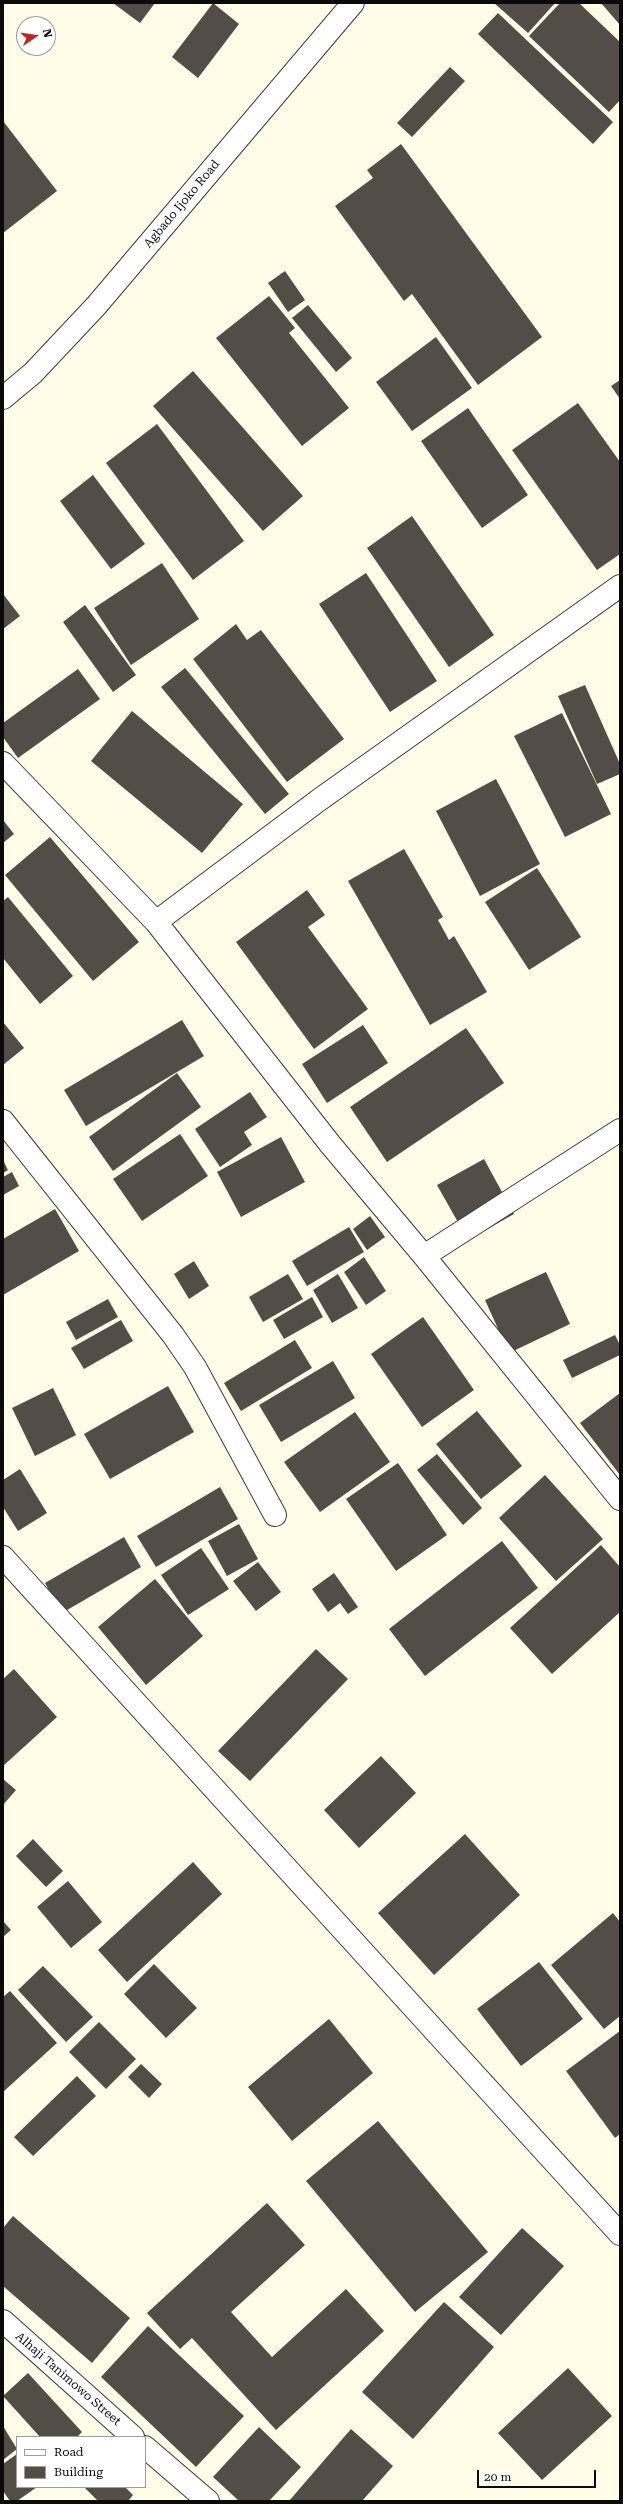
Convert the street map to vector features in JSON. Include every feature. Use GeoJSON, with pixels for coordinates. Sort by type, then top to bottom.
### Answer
{"type":"FeatureCollection","features":[{"type":"Feature","properties":{"kind":"street","name":"Agbado Ijoko Road"},"geometry":{"type":"LineString","coordinates":[[3,398],[33,373],[96,306],[353,3]]}},
{"type":"Feature","properties":{"kind":"street"},"geometry":{"type":"LineString","coordinates":[[156,922],[319,800],[620,586]]}},
{"type":"Feature","properties":{"kind":"street"},"geometry":{"type":"LineString","coordinates":[[3,763],[156,922],[330,1144],[424,1256],[620,1499]]}},
{"type":"Feature","properties":{"kind":"street"},"geometry":{"type":"LineString","coordinates":[[3,1121],[173,1335],[195,1367],[275,1515]]}},
{"type":"Feature","properties":{"kind":"street"},"geometry":{"type":"LineString","coordinates":[[424,1256],[620,1130]]}},
{"type":"Feature","properties":{"kind":"street"},"geometry":{"type":"LineString","coordinates":[[3,1557],[620,2234]]}},
{"type":"Feature","properties":{"kind":"street","name":"Alhaji Tanimowo Street"},"geometry":{"type":"LineString","coordinates":[[6,2330],[132,2436]]}},
{"type":"Feature","properties":{"kind":"street"},"geometry":{"type":"LineString","coordinates":[[146,2448],[208,2501]]}},
{"type":"Feature","properties":{"kind":"building"},"geometry":{"type":"Polygon","coordinates":[[[113,3],[155,3],[140,23],[113,3]]]}},
{"type":"Feature","properties":{"kind":"building"},"geometry":{"type":"Polygon","coordinates":[[[213,3],[239,24],[198,78],[172,57],[213,3]]]}},
{"type":"Feature","properties":{"kind":"building"},"geometry":{"type":"Polygon","coordinates":[[[494,3],[555,3],[528,33],[494,3]]]}},
{"type":"Feature","properties":{"kind":"building"},"geometry":{"type":"Polygon","coordinates":[[[560,3],[579,3],[620,42],[620,100],[609,112],[529,36],[560,3]]]}},
{"type":"Feature","properties":{"kind":"building"},"geometry":{"type":"Polygon","coordinates":[[[601,3],[620,3],[620,25],[601,3]]]}},
{"type":"Feature","properties":{"kind":"building"},"geometry":{"type":"Polygon","coordinates":[[[498,13],[613,122],[593,144],[478,34],[498,13]]]}},
{"type":"Feature","properties":{"kind":"building"},"geometry":{"type":"Polygon","coordinates":[[[450,67],[465,81],[412,137],[397,123],[450,67]]]}},
{"type":"Feature","properties":{"kind":"building"},"geometry":{"type":"Polygon","coordinates":[[[3,121],[57,191],[3,233],[3,121]]]}},
{"type":"Feature","properties":{"kind":"building"},"geometry":{"type":"Polygon","coordinates":[[[401,144],[542,337],[478,385],[412,294],[404,301],[335,206],[373,178],[367,170],[401,144]]]}},
{"type":"Feature","properties":{"kind":"building"},"geometry":{"type":"Polygon","coordinates":[[[285,271],[305,300],[288,312],[268,283],[285,271]]]}},
{"type":"Feature","properties":{"kind":"building"},"geometry":{"type":"Polygon","coordinates":[[[269,296],[295,328],[289,333],[349,408],[302,446],[216,338],[269,296]]]}},
{"type":"Feature","properties":{"kind":"building"},"geometry":{"type":"Polygon","coordinates":[[[308,305],[352,358],[336,372],[292,318],[308,305]]]}},
{"type":"Feature","properties":{"kind":"building"},"geometry":{"type":"Polygon","coordinates":[[[436,337],[472,388],[412,431],[376,382],[436,337]]]}},
{"type":"Feature","properties":{"kind":"building"},"geometry":{"type":"Polygon","coordinates":[[[193,371],[303,496],[263,531],[153,406],[193,371]]]}},
{"type":"Feature","properties":{"kind":"building"},"geometry":{"type":"Polygon","coordinates":[[[620,380],[620,399],[611,386],[620,380]]]}},
{"type":"Feature","properties":{"kind":"building"},"geometry":{"type":"Polygon","coordinates":[[[578,403],[620,462],[620,554],[597,570],[512,450],[578,403]]]}},
{"type":"Feature","properties":{"kind":"building"},"geometry":{"type":"Polygon","coordinates":[[[468,408],[528,495],[482,528],[421,441],[468,408]]]}},
{"type":"Feature","properties":{"kind":"building"},"geometry":{"type":"Polygon","coordinates":[[[157,424],[244,541],[193,580],[106,463],[157,424]]]}},
{"type":"Feature","properties":{"kind":"building"},"geometry":{"type":"Polygon","coordinates":[[[93,475],[145,544],[111,569],[60,501],[93,475]]]}},
{"type":"Feature","properties":{"kind":"building"},"geometry":{"type":"Polygon","coordinates":[[[412,516],[494,635],[449,667],[367,548],[412,516]]]}},
{"type":"Feature","properties":{"kind":"building"},"geometry":{"type":"Polygon","coordinates":[[[162,563],[199,619],[131,665],[94,608],[162,563]]]}},
{"type":"Feature","properties":{"kind":"building"},"geometry":{"type":"Polygon","coordinates":[[[366,573],[437,681],[390,712],[319,604],[366,573]]]}},
{"type":"Feature","properties":{"kind":"building"},"geometry":{"type":"Polygon","coordinates":[[[3,594],[20,616],[3,629],[3,594]]]}},
{"type":"Feature","properties":{"kind":"building"},"geometry":{"type":"Polygon","coordinates":[[[85,605],[136,675],[113,692],[63,622],[85,605]]]}},
{"type":"Feature","properties":{"kind":"building"},"geometry":{"type":"Polygon","coordinates":[[[236,624],[247,640],[261,630],[344,739],[287,782],[193,659],[236,624]]]}},
{"type":"Feature","properties":{"kind":"building"},"geometry":{"type":"Polygon","coordinates":[[[185,668],[289,794],[265,814],[161,687],[185,668]]]}},
{"type":"Feature","properties":{"kind":"building"},"geometry":{"type":"Polygon","coordinates":[[[78,669],[100,699],[18,758],[3,737],[3,723],[78,669]]]}},
{"type":"Feature","properties":{"kind":"building"},"geometry":{"type":"Polygon","coordinates":[[[585,685],[620,764],[620,774],[597,784],[558,696],[585,685]]]}},
{"type":"Feature","properties":{"kind":"building"},"geometry":{"type":"Polygon","coordinates":[[[132,711],[243,804],[202,853],[91,761],[132,711]]]}},
{"type":"Feature","properties":{"kind":"building"},"geometry":{"type":"Polygon","coordinates":[[[562,713],[611,814],[565,837],[514,736],[562,713]]]}},
{"type":"Feature","properties":{"kind":"building"},"geometry":{"type":"Polygon","coordinates":[[[496,779],[540,864],[480,896],[436,811],[496,779]]]}},
{"type":"Feature","properties":{"kind":"building"},"geometry":{"type":"Polygon","coordinates":[[[3,820],[14,834],[3,843],[3,820]]]}},
{"type":"Feature","properties":{"kind":"building"},"geometry":{"type":"Polygon","coordinates":[[[50,837],[139,942],[93,981],[5,875],[50,837]]]}},
{"type":"Feature","properties":{"kind":"building"},"geometry":{"type":"Polygon","coordinates":[[[404,849],[443,917],[438,920],[449,940],[454,936],[487,992],[430,1025],[348,881],[404,849]]]}},
{"type":"Feature","properties":{"kind":"building"},"geometry":{"type":"Polygon","coordinates":[[[537,868],[581,937],[529,970],[485,902],[537,868]]]}},
{"type":"Feature","properties":{"kind":"building"},"geometry":{"type":"Polygon","coordinates":[[[307,890],[325,915],[308,927],[368,1009],[314,1049],[236,942],[307,890]]]}},
{"type":"Feature","properties":{"kind":"building"},"geometry":{"type":"Polygon","coordinates":[[[8,897],[73,976],[40,1004],[3,958],[3,901],[8,897]]]}},
{"type":"Feature","properties":{"kind":"building"},"geometry":{"type":"Polygon","coordinates":[[[182,1020],[204,1056],[86,1126],[64,1090],[182,1020]]]}},
{"type":"Feature","properties":{"kind":"building"},"geometry":{"type":"Polygon","coordinates":[[[3,1022],[24,1048],[3,1065],[3,1022]]]}},
{"type":"Feature","properties":{"kind":"building"},"geometry":{"type":"Polygon","coordinates":[[[363,1025],[388,1063],[327,1103],[302,1064],[363,1025]]]}},
{"type":"Feature","properties":{"kind":"building"},"geometry":{"type":"Polygon","coordinates":[[[466,1028],[504,1083],[387,1162],[350,1107],[466,1028]]]}},
{"type":"Feature","properties":{"kind":"building"},"geometry":{"type":"Polygon","coordinates":[[[177,1073],[201,1107],[113,1171],[89,1137],[177,1073]]]}},
{"type":"Feature","properties":{"kind":"building"},"geometry":{"type":"Polygon","coordinates":[[[250,1092],[267,1117],[244,1132],[252,1145],[220,1167],[195,1129],[250,1092]]]}},
{"type":"Feature","properties":{"kind":"building"},"geometry":{"type":"Polygon","coordinates":[[[180,1134],[208,1176],[142,1221],[113,1179],[180,1134]]]}},
{"type":"Feature","properties":{"kind":"building"},"geometry":{"type":"Polygon","coordinates":[[[281,1137],[305,1182],[241,1217],[217,1172],[281,1137]]]}},
{"type":"Feature","properties":{"kind":"building"},"geometry":{"type":"Polygon","coordinates":[[[484,1159],[514,1214],[468,1240],[437,1185],[484,1159]]]}},
{"type":"Feature","properties":{"kind":"building"},"geometry":{"type":"Polygon","coordinates":[[[3,1160],[8,1170],[3,1173],[3,1160]]]}},
{"type":"Feature","properties":{"kind":"building"},"geometry":{"type":"Polygon","coordinates":[[[12,1172],[19,1186],[3,1195],[3,1177],[12,1172]]]}},
{"type":"Feature","properties":{"kind":"building"},"geometry":{"type":"Polygon","coordinates":[[[55,1209],[79,1251],[3,1295],[3,1239],[55,1209]]]}},
{"type":"Feature","properties":{"kind":"building"},"geometry":{"type":"Polygon","coordinates":[[[370,1216],[385,1237],[367,1250],[353,1229],[370,1216]]]}},
{"type":"Feature","properties":{"kind":"building"},"geometry":{"type":"Polygon","coordinates":[[[349,1227],[364,1252],[307,1286],[292,1261],[349,1227]]]}},
{"type":"Feature","properties":{"kind":"building"},"geometry":{"type":"Polygon","coordinates":[[[364,1257],[386,1291],[366,1305],[344,1272],[364,1257]]]}},
{"type":"Feature","properties":{"kind":"building"},"geometry":{"type":"Polygon","coordinates":[[[194,1261],[209,1286],[189,1299],[174,1274],[194,1261]]]}},
{"type":"Feature","properties":{"kind":"building"},"geometry":{"type":"Polygon","coordinates":[[[546,1272],[570,1324],[509,1353],[485,1300],[546,1272]]]}},
{"type":"Feature","properties":{"kind":"building"},"geometry":{"type":"Polygon","coordinates":[[[288,1274],[303,1299],[263,1322],[249,1297],[288,1274]]]}},
{"type":"Feature","properties":{"kind":"building"},"geometry":{"type":"Polygon","coordinates":[[[338,1274],[358,1308],[332,1323],[313,1290],[338,1274]]]}},
{"type":"Feature","properties":{"kind":"building"},"geometry":{"type":"Polygon","coordinates":[[[312,1297],[323,1317],[284,1339],[273,1320],[312,1297]]]}},
{"type":"Feature","properties":{"kind":"building"},"geometry":{"type":"Polygon","coordinates":[[[108,1299],[118,1317],[76,1340],[66,1322],[108,1299]]]}},
{"type":"Feature","properties":{"kind":"building"},"geometry":{"type":"Polygon","coordinates":[[[423,1317],[474,1390],[422,1427],[371,1354],[423,1317]]]}},
{"type":"Feature","properties":{"kind":"building"},"geometry":{"type":"Polygon","coordinates":[[[121,1320],[133,1341],[84,1369],[71,1348],[121,1320]]]}},
{"type":"Feature","properties":{"kind":"building"},"geometry":{"type":"Polygon","coordinates":[[[615,1335],[620,1345],[620,1355],[572,1378],[563,1360],[615,1335]]]}},
{"type":"Feature","properties":{"kind":"building"},"geometry":{"type":"Polygon","coordinates":[[[295,1340],[312,1368],[241,1411],[224,1383],[295,1340]]]}},
{"type":"Feature","properties":{"kind":"building"},"geometry":{"type":"Polygon","coordinates":[[[333,1361],[355,1398],[281,1442],[259,1405],[333,1361]]]}},
{"type":"Feature","properties":{"kind":"building"},"geometry":{"type":"Polygon","coordinates":[[[168,1386],[194,1432],[110,1479],[84,1434],[168,1386]]]}},
{"type":"Feature","properties":{"kind":"building"},"geometry":{"type":"Polygon","coordinates":[[[53,1388],[76,1435],[35,1456],[12,1408],[53,1388]]]}},
{"type":"Feature","properties":{"kind":"building"},"geometry":{"type":"Polygon","coordinates":[[[620,1393],[620,1475],[580,1423],[620,1393]]]}},
{"type":"Feature","properties":{"kind":"building"},"geometry":{"type":"Polygon","coordinates":[[[477,1411],[522,1466],[481,1499],[436,1444],[477,1411]]]}},
{"type":"Feature","properties":{"kind":"building"},"geometry":{"type":"Polygon","coordinates":[[[355,1412],[390,1462],[320,1512],[284,1462],[355,1412]]]}},
{"type":"Feature","properties":{"kind":"building"},"geometry":{"type":"Polygon","coordinates":[[[437,1454],[482,1508],[463,1525],[417,1470],[437,1454]]]}},
{"type":"Feature","properties":{"kind":"building"},"geometry":{"type":"Polygon","coordinates":[[[398,1463],[447,1535],[396,1571],[346,1499],[398,1463]]]}},
{"type":"Feature","properties":{"kind":"building"},"geometry":{"type":"Polygon","coordinates":[[[20,1469],[47,1513],[18,1531],[3,1507],[3,1480],[20,1469]]]}},
{"type":"Feature","properties":{"kind":"building"},"geometry":{"type":"Polygon","coordinates":[[[545,1475],[603,1539],[556,1581],[499,1518],[545,1475]]]}},
{"type":"Feature","properties":{"kind":"building"},"geometry":{"type":"Polygon","coordinates":[[[220,1487],[238,1519],[156,1567],[137,1536],[220,1487]]]}},
{"type":"Feature","properties":{"kind":"building"},"geometry":{"type":"Polygon","coordinates":[[[239,1524],[258,1559],[227,1576],[208,1541],[239,1524]]]}},
{"type":"Feature","properties":{"kind":"building"},"geometry":{"type":"Polygon","coordinates":[[[124,1537],[141,1567],[62,1613],[45,1583],[124,1537]]]}},
{"type":"Feature","properties":{"kind":"building"},"geometry":{"type":"Polygon","coordinates":[[[502,1541],[538,1588],[425,1676],[389,1629],[502,1541]]]}},
{"type":"Feature","properties":{"kind":"building"},"geometry":{"type":"Polygon","coordinates":[[[601,1545],[620,1567],[620,1612],[552,1674],[510,1628],[601,1545]]]}},
{"type":"Feature","properties":{"kind":"building"},"geometry":{"type":"Polygon","coordinates":[[[201,1548],[229,1589],[188,1615],[161,1575],[201,1548]]]}},
{"type":"Feature","properties":{"kind":"building"},"geometry":{"type":"Polygon","coordinates":[[[258,1562],[281,1592],[256,1611],[233,1581],[258,1562]]]}},
{"type":"Feature","properties":{"kind":"building"},"geometry":{"type":"Polygon","coordinates":[[[334,1573],[358,1607],[348,1614],[340,1603],[328,1612],[312,1589],[334,1573]]]}},
{"type":"Feature","properties":{"kind":"building"},"geometry":{"type":"Polygon","coordinates":[[[155,1579],[203,1636],[146,1685],[98,1627],[155,1579]]]}},
{"type":"Feature","properties":{"kind":"building"},"geometry":{"type":"Polygon","coordinates":[[[316,1649],[348,1679],[250,1781],[218,1751],[316,1649]]]}},
{"type":"Feature","properties":{"kind":"building"},"geometry":{"type":"Polygon","coordinates":[[[14,1669],[57,1717],[3,1766],[3,1679],[14,1669]]]}},
{"type":"Feature","properties":{"kind":"building"},"geometry":{"type":"Polygon","coordinates":[[[381,1756],[416,1793],[359,1848],[324,1810],[381,1756]]]}},
{"type":"Feature","properties":{"kind":"building"},"geometry":{"type":"Polygon","coordinates":[[[3,1779],[16,1790],[3,1805],[3,1779]]]}},
{"type":"Feature","properties":{"kind":"building"},"geometry":{"type":"Polygon","coordinates":[[[465,1834],[520,1895],[434,1975],[378,1913],[465,1834]]]}},
{"type":"Feature","properties":{"kind":"building"},"geometry":{"type":"Polygon","coordinates":[[[33,1839],[63,1871],[46,1887],[16,1856],[33,1839]]]}},
{"type":"Feature","properties":{"kind":"building"},"geometry":{"type":"Polygon","coordinates":[[[193,1862],[222,1894],[127,1982],[98,1950],[193,1862]]]}},
{"type":"Feature","properties":{"kind":"building"},"geometry":{"type":"Polygon","coordinates":[[[68,1881],[102,1922],[71,1948],[37,1907],[68,1881]]]}},
{"type":"Feature","properties":{"kind":"building"},"geometry":{"type":"Polygon","coordinates":[[[613,1913],[620,1922],[620,2016],[604,2029],[551,1965],[613,1913]]]}},
{"type":"Feature","properties":{"kind":"building"},"geometry":{"type":"Polygon","coordinates":[[[3,1921],[11,1930],[3,1937],[3,1921]]]}},
{"type":"Feature","properties":{"kind":"building"},"geometry":{"type":"Polygon","coordinates":[[[539,1962],[583,2019],[521,2066],[477,2009],[539,1962]]]}},
{"type":"Feature","properties":{"kind":"building"},"geometry":{"type":"Polygon","coordinates":[[[154,1964],[197,2008],[166,2038],[124,1994],[154,1964]]]}},
{"type":"Feature","properties":{"kind":"building"},"geometry":{"type":"Polygon","coordinates":[[[43,1966],[93,2017],[66,2042],[18,1990],[43,1966]]]}},
{"type":"Feature","properties":{"kind":"building"},"geometry":{"type":"Polygon","coordinates":[[[10,1991],[57,2043],[3,2092],[3,1997],[10,1991]]]}},
{"type":"Feature","properties":{"kind":"building"},"geometry":{"type":"Polygon","coordinates":[[[329,2019],[373,2073],[292,2141],[248,2087],[329,2019]]]}},
{"type":"Feature","properties":{"kind":"building"},"geometry":{"type":"Polygon","coordinates":[[[99,2022],[136,2059],[106,2089],[69,2052],[99,2022]]]}},
{"type":"Feature","properties":{"kind":"building"},"geometry":{"type":"Polygon","coordinates":[[[620,2031],[620,2134],[615,2138],[566,2071],[620,2031]]]}},
{"type":"Feature","properties":{"kind":"building"},"geometry":{"type":"Polygon","coordinates":[[[141,2064],[162,2084],[149,2098],[128,2077],[141,2064]]]}},
{"type":"Feature","properties":{"kind":"building"},"geometry":{"type":"Polygon","coordinates":[[[77,2076],[96,2096],[33,2156],[14,2137],[77,2076]]]}},
{"type":"Feature","properties":{"kind":"building"},"geometry":{"type":"Polygon","coordinates":[[[378,2121],[488,2252],[415,2312],[306,2181],[378,2121]]]}},
{"type":"Feature","properties":{"kind":"building"},"geometry":{"type":"Polygon","coordinates":[[[267,2203],[305,2245],[231,2312],[272,2357],[346,2289],[384,2331],[276,2430],[192,2338],[180,2349],[147,2313],[267,2203]]]}},
{"type":"Feature","properties":{"kind":"building"},"geometry":{"type":"Polygon","coordinates":[[[13,2216],[130,2318],[92,2363],[3,2286],[3,2228],[13,2216]]]}},
{"type":"Feature","properties":{"kind":"building"},"geometry":{"type":"Polygon","coordinates":[[[522,2228],[564,2266],[501,2335],[459,2297],[522,2228]]]}},
{"type":"Feature","properties":{"kind":"building"},"geometry":{"type":"Polygon","coordinates":[[[444,2302],[494,2347],[413,2439],[362,2392],[444,2302]]]}},
{"type":"Feature","properties":{"kind":"building"},"geometry":{"type":"Polygon","coordinates":[[[148,2326],[244,2416],[196,2467],[101,2377],[148,2326]]]}},
{"type":"Feature","properties":{"kind":"building"},"geometry":{"type":"Polygon","coordinates":[[[568,2368],[612,2416],[542,2480],[498,2433],[568,2368]]]}},
{"type":"Feature","properties":{"kind":"building"},"geometry":{"type":"Polygon","coordinates":[[[28,2373],[82,2432],[78,2436],[39,2436],[3,2396],[28,2373]]]}},
{"type":"Feature","properties":{"kind":"building"},"geometry":{"type":"Polygon","coordinates":[[[3,2426],[16,2450],[3,2460],[3,2426]]]}},
{"type":"Feature","properties":{"kind":"building"},"geometry":{"type":"Polygon","coordinates":[[[259,2427],[301,2467],[269,2501],[239,2501],[213,2477],[259,2427]]]}},
{"type":"Feature","properties":{"kind":"building"},"geometry":{"type":"Polygon","coordinates":[[[351,2429],[393,2466],[362,2501],[289,2501],[351,2429]]]}},
{"type":"Feature","properties":{"kind":"building"},"geometry":{"type":"Polygon","coordinates":[[[16,2455],[16,2488],[36,2488],[17,2501],[10,2501],[3,2491],[3,2464],[16,2455]]]}},
{"type":"Feature","properties":{"kind":"building"},"geometry":{"type":"Polygon","coordinates":[[[85,2488],[126,2488],[133,2495],[128,2501],[98,2501],[85,2488]]]}}]}
